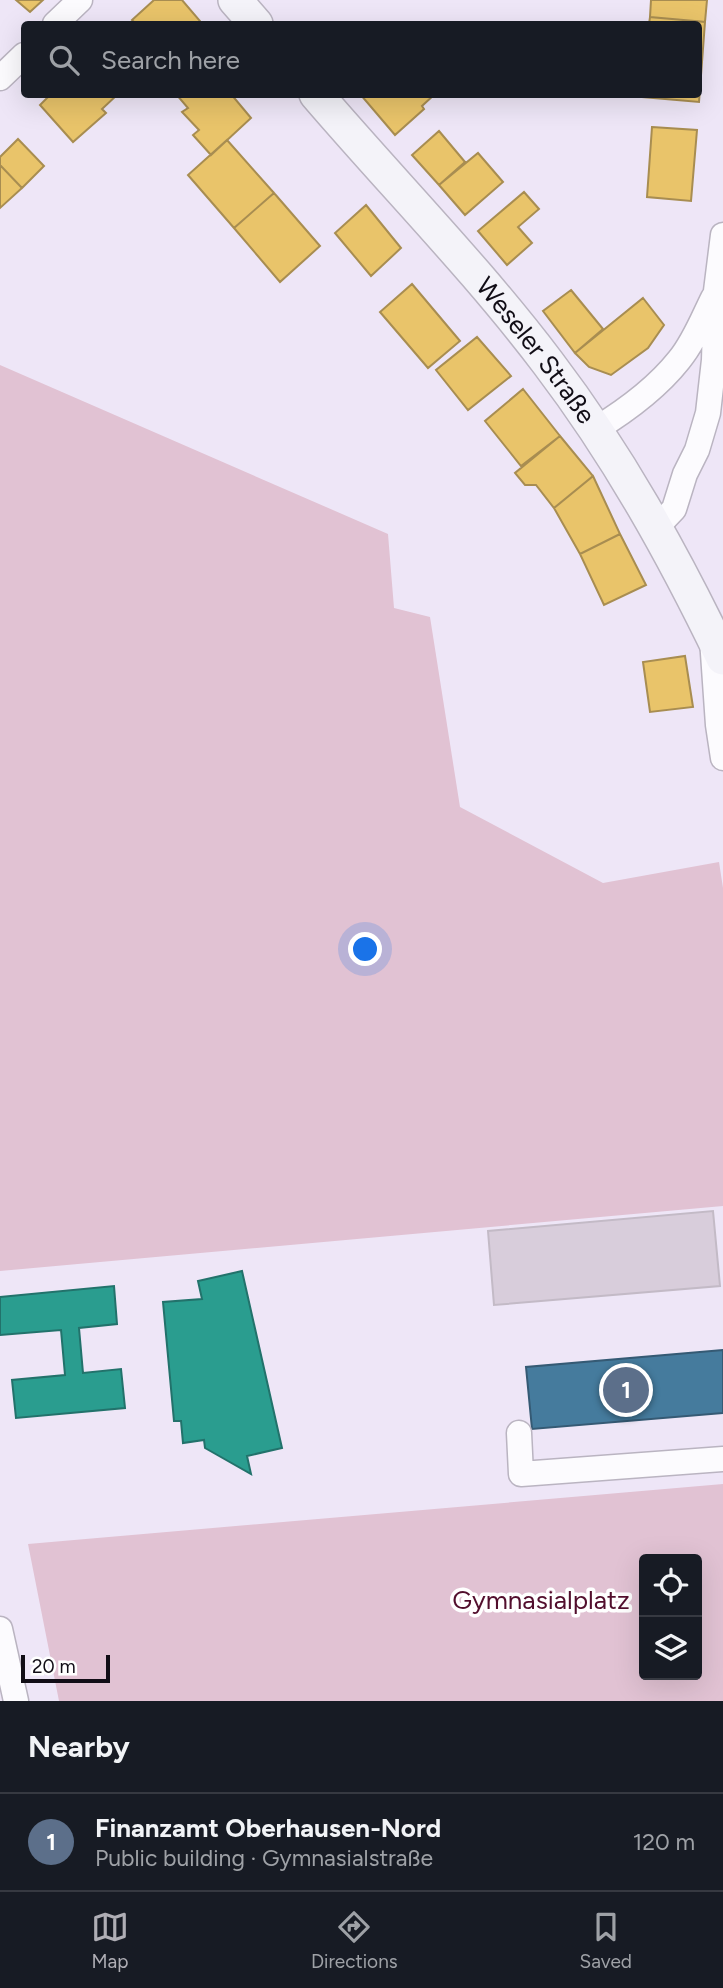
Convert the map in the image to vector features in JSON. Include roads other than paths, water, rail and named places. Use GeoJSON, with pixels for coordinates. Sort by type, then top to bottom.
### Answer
{"type":"FeatureCollection","features":[{"type":"Feature","properties":{"kind":"main road"},"geometry":{"type":"LineString","coordinates":[[235,0],[253,21]]}},
{"type":"Feature","properties":{"kind":"main road","name":"Weseler Straße"},"geometry":{"type":"LineString","coordinates":[[319,98],[524,333],[596,429],[656,528],[717,647]]}},
{"type":"Feature","properties":{"kind":"street"},"geometry":{"type":"LineString","coordinates":[[58,21],[80,0]]}},
{"type":"Feature","properties":{"kind":"street"},"geometry":{"type":"LineString","coordinates":[[0,78],[21,57]]}},
{"type":"Feature","properties":{"kind":"street"},"geometry":{"type":"LineString","coordinates":[[656,528],[674,509],[708,413],[714,360],[716,291],[723,235]]}},
{"type":"Feature","properties":{"kind":"street"},"geometry":{"type":"LineString","coordinates":[[596,429],[625,411],[655,387],[681,358],[716,291]]}},
{"type":"Feature","properties":{"kind":"street"},"geometry":{"type":"LineString","coordinates":[[717,647],[718,725],[723,758]]}},
{"type":"Feature","properties":{"kind":"street"},"geometry":{"type":"LineString","coordinates":[[519,1433],[522,1474],[723,1459]]}},
{"type":"Feature","properties":{"kind":"street"},"geometry":{"type":"LineString","coordinates":[[0,1629],[16,1701]]}},
{"type":"Feature","properties":{"kind":"place","name":"Finanzamt Oberhausen-Nord"},"geometry":{"type":"Point","coordinates":[626,1390]}},
{"type":"Feature","properties":{"kind":"park label","name":"Gymnasialplatz"},"geometry":{"type":"Point","coordinates":[541,1600]}}]}
